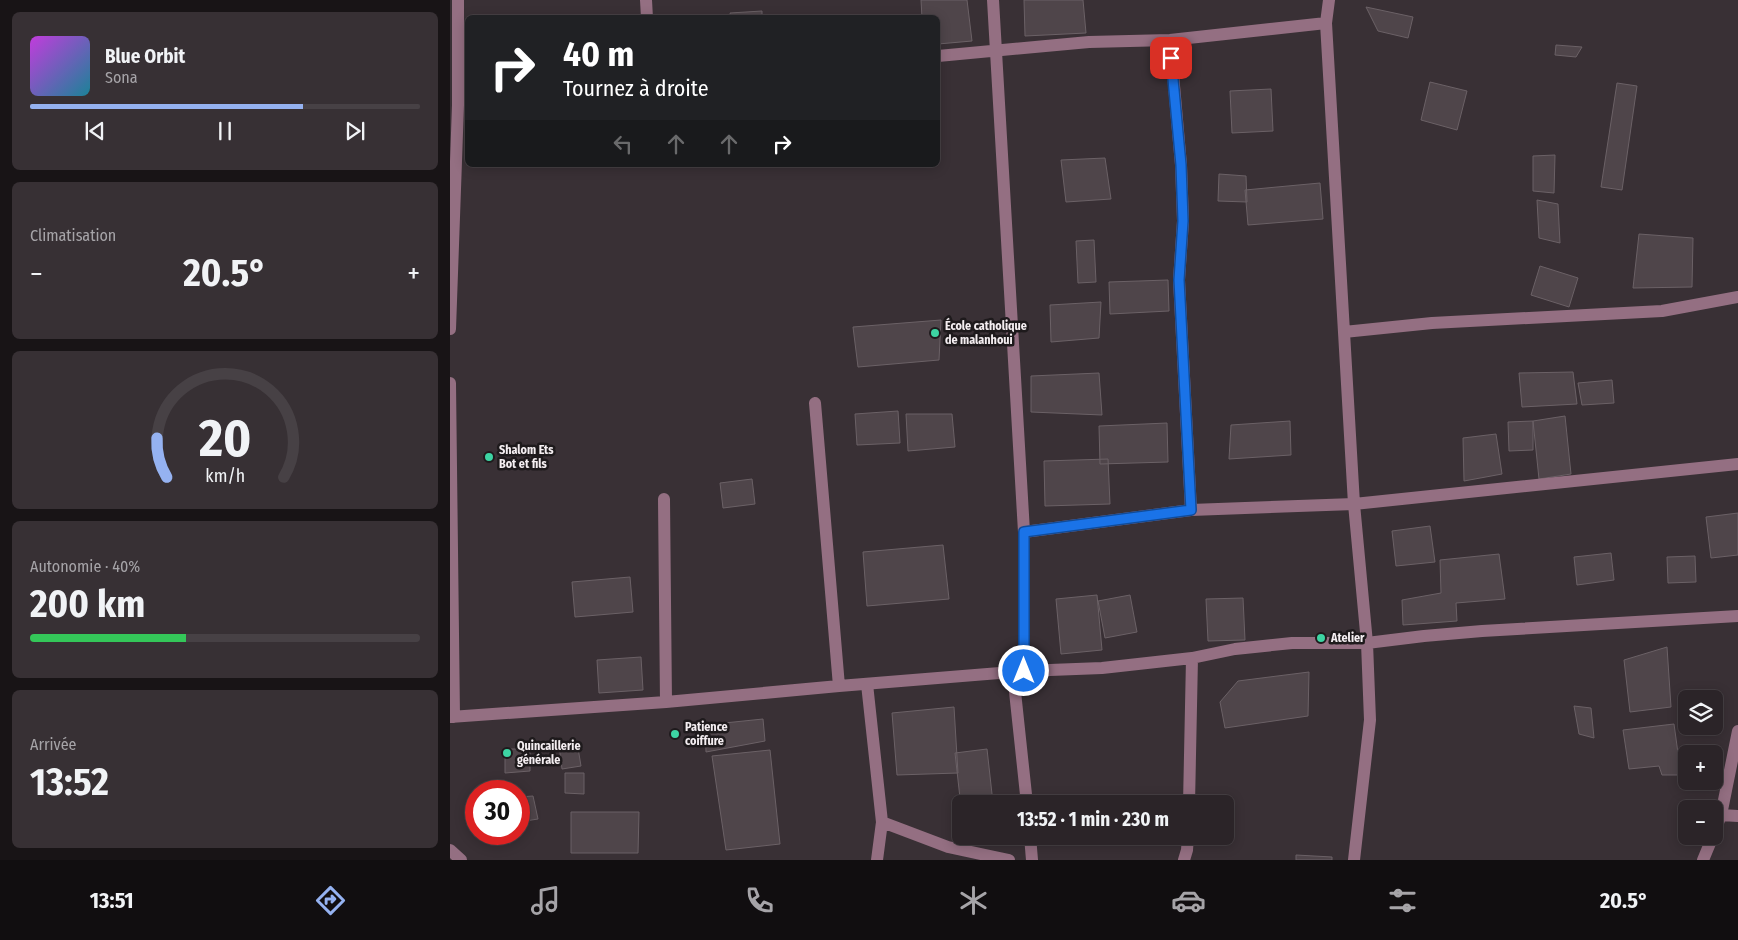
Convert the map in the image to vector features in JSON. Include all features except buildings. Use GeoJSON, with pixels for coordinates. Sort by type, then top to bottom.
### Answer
{"type":"FeatureCollection","features":[{"type":"Feature","properties":{"kind":"street"},"geometry":{"type":"LineString","coordinates":[[450,329],[458,105],[458,0]]}},
{"type":"Feature","properties":{"kind":"street"},"geometry":{"type":"LineString","coordinates":[[646,0],[647,15]]}},
{"type":"Feature","properties":{"kind":"street"},"geometry":{"type":"LineString","coordinates":[[993,0],[1024,532],[1019,672],[1026,795]]}},
{"type":"Feature","properties":{"kind":"street"},"geometry":{"type":"LineString","coordinates":[[1329,0],[1326,23],[1354,504],[1367,643],[1370,720],[1354,860]]}},
{"type":"Feature","properties":{"kind":"street"},"geometry":{"type":"LineString","coordinates":[[940,56],[1089,42],[1170,40],[1326,23]]}},
{"type":"Feature","properties":{"kind":"street"},"geometry":{"type":"LineString","coordinates":[[1170,40],[1181,165],[1183,221],[1179,280],[1191,510]]}},
{"type":"Feature","properties":{"kind":"street"},"geometry":{"type":"LineString","coordinates":[[1344,332],[1432,323],[1662,310],[1738,297]]}},
{"type":"Feature","properties":{"kind":"street"},"geometry":{"type":"LineString","coordinates":[[450,383],[452,717],[666,702],[1019,672],[1102,668],[1192,658],[1235,649],[1292,643],[1367,643],[1482,631],[1738,616]]}},
{"type":"Feature","properties":{"kind":"street"},"geometry":{"type":"LineString","coordinates":[[815,403],[839,686]]}},
{"type":"Feature","properties":{"kind":"street"},"geometry":{"type":"LineString","coordinates":[[1024,532],[1191,510],[1354,504],[1738,464]]}},
{"type":"Feature","properties":{"kind":"street"},"geometry":{"type":"LineString","coordinates":[[664,499],[666,702]]}},
{"type":"Feature","properties":{"kind":"street"},"geometry":{"type":"LineString","coordinates":[[1189,795],[1192,658]]}},
{"type":"Feature","properties":{"kind":"street"},"geometry":{"type":"LineString","coordinates":[[867,684],[882,822],[877,860]]}},
{"type":"Feature","properties":{"kind":"street"},"geometry":{"type":"LineString","coordinates":[[1723,805],[1738,732]]}},
{"type":"Feature","properties":{"kind":"street"},"geometry":{"type":"LineString","coordinates":[[1723,815],[1738,816]]}},
{"type":"Feature","properties":{"kind":"street"},"geometry":{"type":"LineString","coordinates":[[882,822],[948,847],[1009,860]]}},
{"type":"Feature","properties":{"kind":"street"},"geometry":{"type":"LineString","coordinates":[[1031,845],[1032,860]]}},
{"type":"Feature","properties":{"kind":"street"},"geometry":{"type":"LineString","coordinates":[[1184,860],[1188,845]]}},
{"type":"Feature","properties":{"kind":"street"},"geometry":{"type":"LineString","coordinates":[[1703,860],[1709,845]]}},
{"type":"Feature","properties":{"kind":"street"},"geometry":{"type":"LineString","coordinates":[[450,850],[461,860]]}},
{"type":"Feature","properties":{"kind":"place","name":"École catholique de malanhoui"},"geometry":{"type":"Point","coordinates":[935,333]}},
{"type":"Feature","properties":{"kind":"place","name":"Shalom Ets Bot et fils"},"geometry":{"type":"Point","coordinates":[489,457]}},
{"type":"Feature","properties":{"kind":"place","name":"Atelier"},"geometry":{"type":"Point","coordinates":[1321,638]}},
{"type":"Feature","properties":{"kind":"place","name":"Patience coiffure"},"geometry":{"type":"Point","coordinates":[675,734]}},
{"type":"Feature","properties":{"kind":"place","name":"Quincaillerie générale"},"geometry":{"type":"Point","coordinates":[507,753]}},
{"type":"Feature","properties":{"kind":"route"},"geometry":{"type":"LineString","coordinates":[[1024,671],[1024,532],[1191,510],[1179,280],[1183,221],[1181,165],[1171,58]]}}]}
